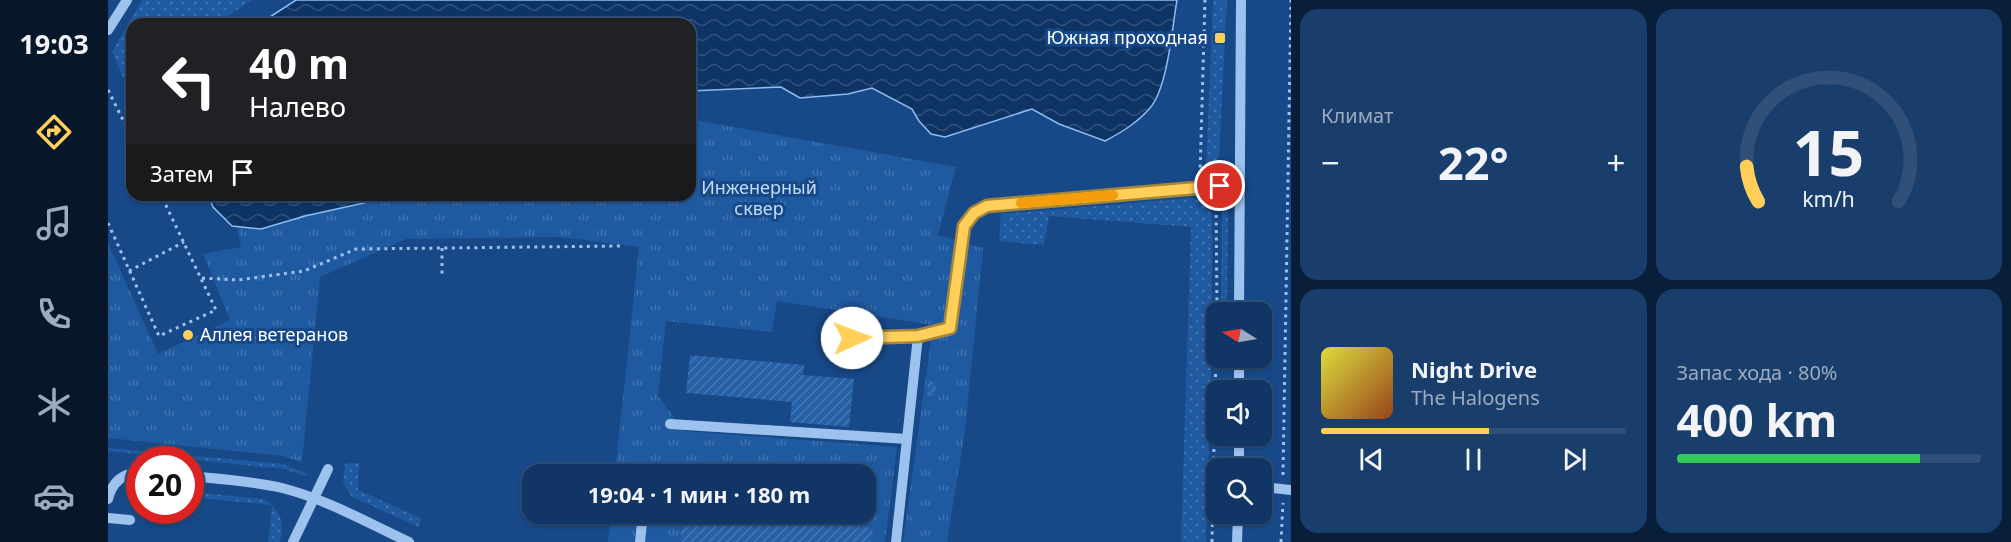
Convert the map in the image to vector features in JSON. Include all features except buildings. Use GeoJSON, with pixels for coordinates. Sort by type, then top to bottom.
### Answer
{"type":"FeatureCollection","features":[{"type":"Feature","properties":{"kind":"street"},"geometry":{"type":"LineString","coordinates":[[108,30],[127,0]]}},
{"type":"Feature","properties":{"kind":"street"},"geometry":{"type":"LineString","coordinates":[[1239,302],[1241,0]]}},
{"type":"Feature","properties":{"kind":"street"},"geometry":{"type":"LineString","coordinates":[[852,338],[918,336],[950,328],[964,226],[974,213],[987,206],[1240,185]]}},
{"type":"Feature","properties":{"kind":"street"},"geometry":{"type":"LineString","coordinates":[[896,542],[918,336]]}},
{"type":"Feature","properties":{"kind":"street"},"geometry":{"type":"LineString","coordinates":[[670,424],[907,439]]}},
{"type":"Feature","properties":{"kind":"street"},"geometry":{"type":"LineString","coordinates":[[293,542],[328,469]]}},
{"type":"Feature","properties":{"kind":"street"},"geometry":{"type":"LineString","coordinates":[[108,499],[111,486],[126,475]]}},
{"type":"Feature","properties":{"kind":"street"},"geometry":{"type":"LineString","coordinates":[[204,477],[248,482],[284,489],[313,498],[409,542]]}},
{"type":"Feature","properties":{"kind":"street"},"geometry":{"type":"LineString","coordinates":[[1272,488],[1287,489]]}},
{"type":"Feature","properties":{"kind":"street"},"geometry":{"type":"LineString","coordinates":[[108,518],[126,520]]}},
{"type":"Feature","properties":{"kind":"street"},"geometry":{"type":"LineString","coordinates":[[640,542],[642,524]]}},
{"type":"Feature","properties":{"kind":"street"},"geometry":{"type":"LineString","coordinates":[[1237,542],[1238,524]]}},
{"type":"Feature","properties":{"kind":"path"},"geometry":{"type":"LineString","coordinates":[[1206,0],[1200,188],[1216,198],[1217,302]]}},
{"type":"Feature","properties":{"kind":"path"},"geometry":{"type":"LineString","coordinates":[[1281,542],[1287,489],[1291,0]]}},
{"type":"Feature","properties":{"kind":"path"},"geometry":{"type":"LineString","coordinates":[[108,90],[126,126]]}},
{"type":"Feature","properties":{"kind":"path"},"geometry":{"type":"LineString","coordinates":[[108,223],[159,336],[216,310],[164,201]]}},
{"type":"Feature","properties":{"kind":"path"},"geometry":{"type":"LineString","coordinates":[[129,271],[184,242]]}},
{"type":"Feature","properties":{"kind":"path"},"geometry":{"type":"LineString","coordinates":[[202,278],[238,280],[304,271],[356,249],[621,246]]}},
{"type":"Feature","properties":{"kind":"path"},"geometry":{"type":"LineString","coordinates":[[441,248],[442,278]]}},
{"type":"Feature","properties":{"kind":"path"},"geometry":{"type":"LineString","coordinates":[[1212,542],[1216,368]]}},
{"type":"Feature","properties":{"kind":"green space"},"geometry":{"type":"Polygon","coordinates":[[[142,0],[252,0],[225,18],[132,18],[142,0]]]}},
{"type":"Feature","properties":{"kind":"green space"},"geometry":{"type":"Polygon","coordinates":[[[1213,0],[1227,0],[1219,157],[1212,169],[1206,171],[1213,0]]]}},
{"type":"Feature","properties":{"kind":"green space"},"geometry":{"type":"Polygon","coordinates":[[[126,28],[126,84],[112,52],[126,28]]]}},
{"type":"Feature","properties":{"kind":"green space","name":"Инженерный сквер"},"geometry":{"type":"Polygon","coordinates":[[[696,121],[956,167],[938,235],[983,248],[965,431],[947,542],[903,542],[933,325],[777,301],[772,332],[666,321],[658,396],[684,431],[897,447],[885,542],[608,542],[610,524],[876,524],[876,464],[616,464],[639,247],[560,237],[406,239],[320,277],[302,462],[283,456],[204,448],[204,446],[108,438],[108,243],[158,354],[230,320],[203,254],[241,247],[233,201],[696,201],[696,121]]]}},
{"type":"Feature","properties":{"kind":"green space"},"geometry":{"type":"Polygon","coordinates":[[[1222,195],[1228,204],[1227,302],[1221,302],[1222,195]]]}},
{"type":"Feature","properties":{"kind":"green space"},"geometry":{"type":"Polygon","coordinates":[[[1191,198],[1212,203],[1212,302],[1206,302],[1206,368],[1211,368],[1211,380],[1206,380],[1206,446],[1209,446],[1209,458],[1206,458],[1206,542],[1181,542],[1191,227],[1049,216],[1044,245],[999,241],[1001,214],[1191,198]]]}},
{"type":"Feature","properties":{"kind":"green space"},"geometry":{"type":"Polygon","coordinates":[[[108,448],[126,450],[126,453],[108,451],[108,448]]]}},
{"type":"Feature","properties":{"kind":"green space"},"geometry":{"type":"Polygon","coordinates":[[[204,457],[283,464],[308,474],[305,476],[284,469],[204,461],[204,457]]]}},
{"type":"Feature","properties":{"kind":"green space"},"geometry":{"type":"Polygon","coordinates":[[[359,463],[358,490],[421,518],[419,527],[352,497],[343,483],[345,464],[359,463]]]}},
{"type":"Feature","properties":{"kind":"green space"},"geometry":{"type":"Polygon","coordinates":[[[204,493],[264,499],[272,505],[204,498],[204,493]]]}},
{"type":"Feature","properties":{"kind":"green space"},"geometry":{"type":"Polygon","coordinates":[[[272,505],[278,512],[282,523],[280,542],[268,542],[272,505]]]}},
{"type":"Feature","properties":{"kind":"water"},"geometry":{"type":"Polygon","coordinates":[[[296,0],[1177,0],[1165,72],[1156,98],[1140,118],[1105,141],[1059,124],[1032,109],[945,137],[931,134],[912,109],[872,88],[848,94],[800,98],[781,87],[696,91],[696,18],[268,18],[296,0]]]}},
{"type":"Feature","properties":{"kind":"water"},"geometry":{"type":"Polygon","coordinates":[[[210,201],[373,201],[305,216],[261,229],[232,226],[213,207],[210,201]]]}},
{"type":"Feature","properties":{"kind":"slow traffic"},"geometry":{"type":"LineString","coordinates":[[1021,203],[1113,195]]}},
{"type":"Feature","properties":{"kind":"place","name":"Южная проходная"},"geometry":{"type":"Point","coordinates":[1220,38]}},
{"type":"Feature","properties":{"kind":"place","name":"Аллея ветеранов"},"geometry":{"type":"Point","coordinates":[188,335]}},
{"type":"Feature","properties":{"kind":"route"},"geometry":{"type":"LineString","coordinates":[[852,338],[918,336],[950,328],[964,226],[974,213],[987,206],[1220,186]]}}]}
